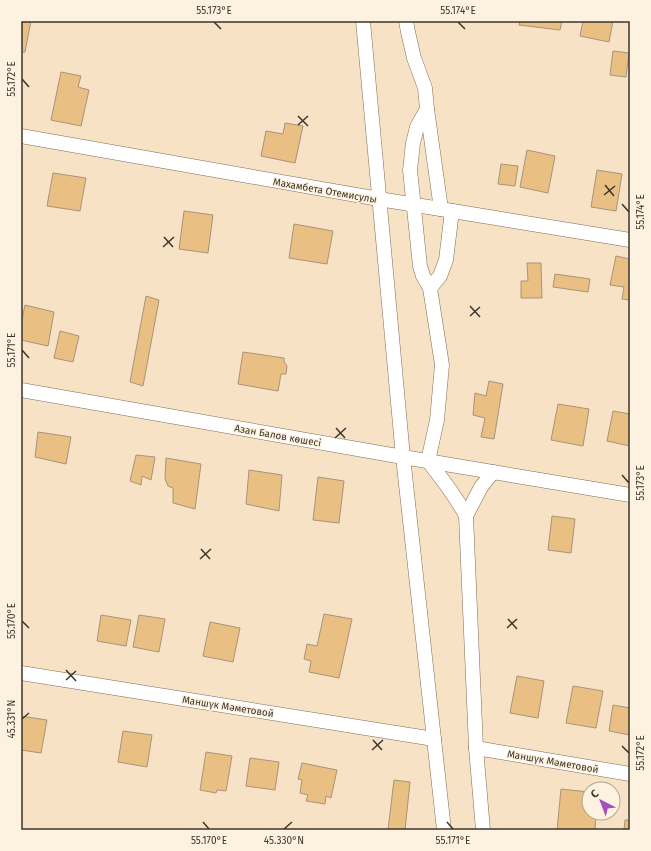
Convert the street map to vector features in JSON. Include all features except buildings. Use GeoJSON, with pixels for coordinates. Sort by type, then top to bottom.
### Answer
{"type":"FeatureCollection","features":[{"type":"Feature","properties":{"kind":"street"},"geometry":{"type":"LineString","coordinates":[[363,21],[403,457],[444,830]]}},
{"type":"Feature","properties":{"kind":"street"},"geometry":{"type":"LineString","coordinates":[[406,21],[414,58],[425,88],[427,109],[446,210],[446,260],[440,276],[430,288]]}},
{"type":"Feature","properties":{"kind":"street"},"geometry":{"type":"LineString","coordinates":[[427,109],[417,127],[413,143],[410,170],[420,266],[430,288],[442,364],[437,420],[428,461],[450,489],[466,516],[476,748],[483,830]]}},
{"type":"Feature","properties":{"kind":"street","name":"Махамбета Отемисулы"},"geometry":{"type":"LineString","coordinates":[[21,136],[414,205],[630,240]]}},
{"type":"Feature","properties":{"kind":"street","name":"Азан Балов көшесі"},"geometry":{"type":"LineString","coordinates":[[21,390],[630,495]]}},
{"type":"Feature","properties":{"kind":"street"},"geometry":{"type":"LineString","coordinates":[[466,516],[481,487],[493,472]]}},
{"type":"Feature","properties":{"kind":"street","name":"Маншүк Мәметовой"},"geometry":{"type":"LineString","coordinates":[[21,673],[434,739]]}},
{"type":"Feature","properties":{"kind":"street","name":"Маншүк Мәметовой"},"geometry":{"type":"LineString","coordinates":[[476,748],[630,774]]}}]}
